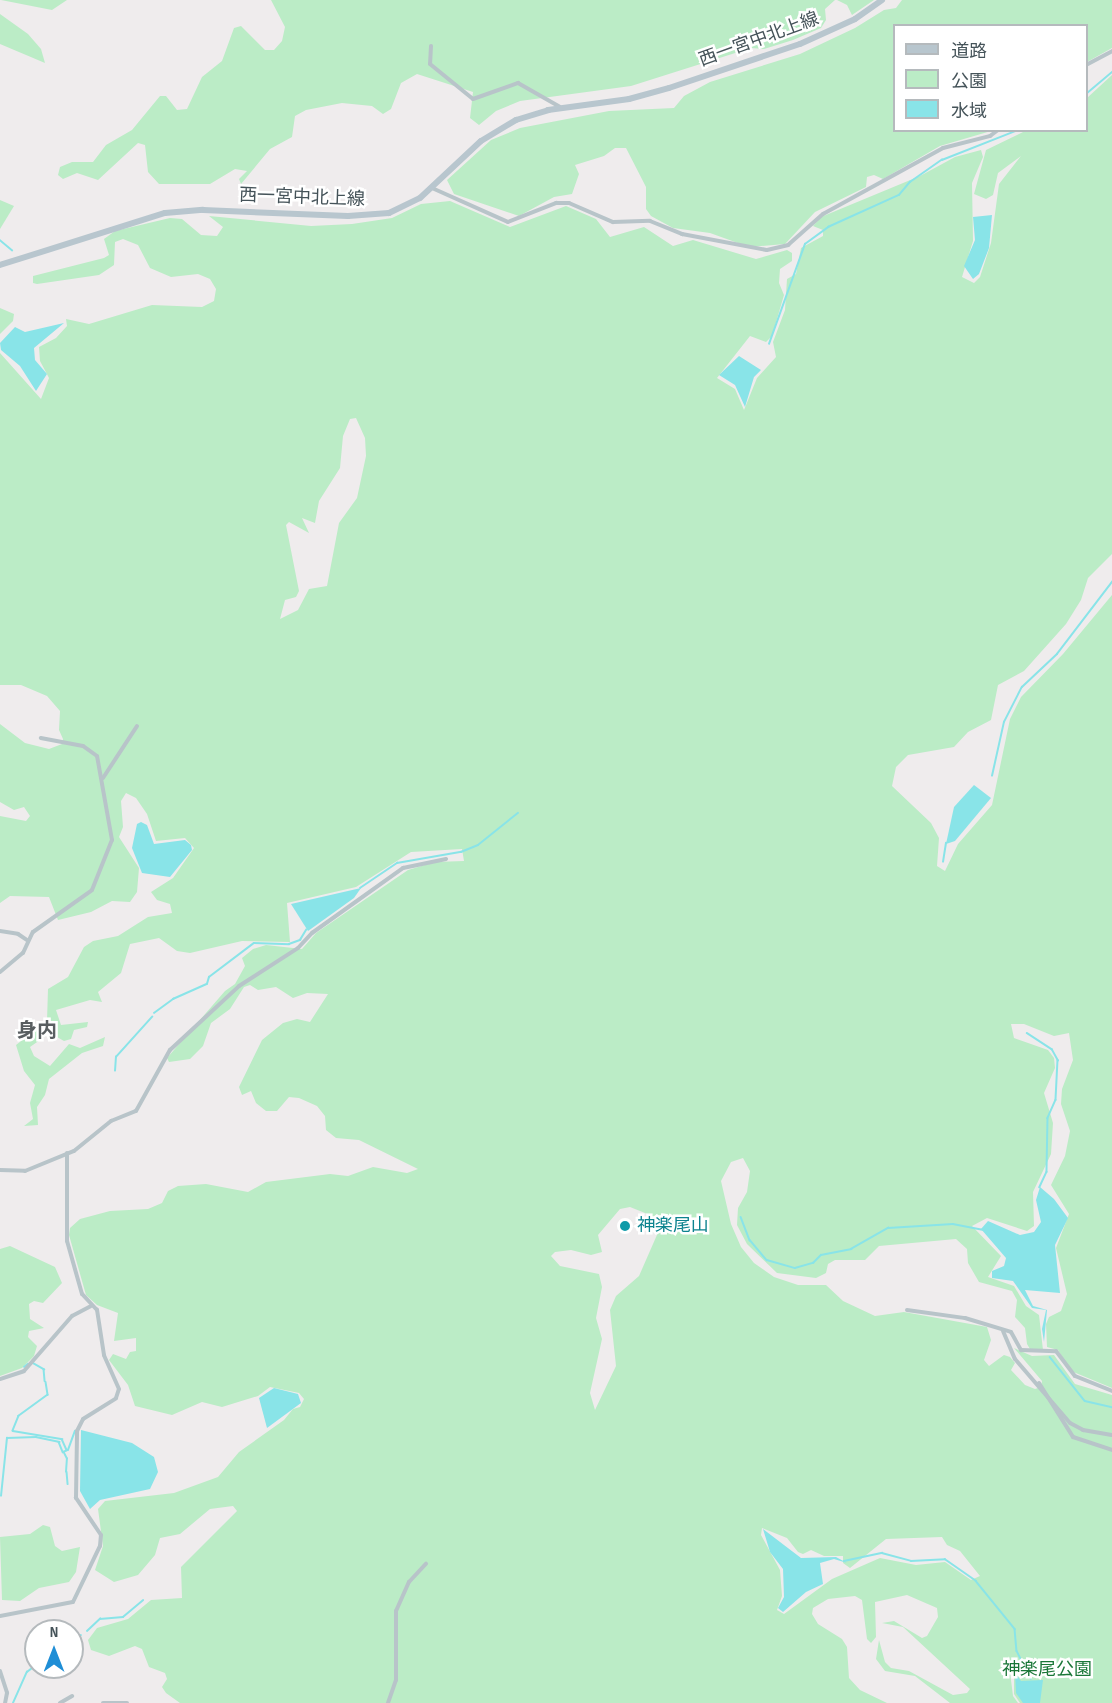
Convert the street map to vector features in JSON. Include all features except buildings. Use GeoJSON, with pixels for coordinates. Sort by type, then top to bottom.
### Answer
{"type":"FeatureCollection","features":[{"type":"Feature","properties":{"kind":"main road","name":"西一宮中北上線"},"geometry":{"type":"LineString","coordinates":[[0,265],[150,216],[203,210],[371,215],[405,207],[432,188],[498,130],[532,114],[651,94],[800,44],[855,19],[882,0]]}},
{"type":"Feature","properties":{"kind":"street"},"geometry":{"type":"LineString","coordinates":[[430,46],[430,64],[472,99],[518,83],[562,108]]}},
{"type":"Feature","properties":{"kind":"street"},"geometry":{"type":"LineString","coordinates":[[1088,64],[1112,51]]}},
{"type":"Feature","properties":{"kind":"street"},"geometry":{"type":"LineString","coordinates":[[432,188],[508,222],[556,203],[569,203],[613,222],[650,221],[682,234],[767,250],[788,245],[823,214],[943,148],[990,136],[995,132]]}},
{"type":"Feature","properties":{"kind":"street"},"geometry":{"type":"LineString","coordinates":[[103,779],[137,726]]}},
{"type":"Feature","properties":{"kind":"street"},"geometry":{"type":"LineString","coordinates":[[0,972],[23,953],[27,940],[54,915],[87,894],[96,882],[112,834],[97,756],[87,747],[41,738]]}},
{"type":"Feature","properties":{"kind":"street"},"geometry":{"type":"LineString","coordinates":[[0,1170],[25,1171],[67,1154],[80,1148],[111,1121],[136,1111],[170,1050],[239,986],[298,948],[312,933],[403,868],[446,859]]}},
{"type":"Feature","properties":{"kind":"street"},"geometry":{"type":"LineString","coordinates":[[0,931],[18,934],[27,940]]}},
{"type":"Feature","properties":{"kind":"street"},"geometry":{"type":"LineString","coordinates":[[0,1616],[73,1602],[100,1546],[101,1535],[76,1498],[77,1431],[83,1419],[116,1398],[119,1389],[103,1351],[99,1315],[82,1294],[65,1233],[67,1154]]}},
{"type":"Feature","properties":{"kind":"street"},"geometry":{"type":"LineString","coordinates":[[0,1379],[24,1371],[72,1316],[91,1306]]}},
{"type":"Feature","properties":{"kind":"street"},"geometry":{"type":"LineString","coordinates":[[907,1310],[965,1318],[1011,1332],[1027,1352],[1056,1351],[1075,1376],[1112,1391]]}},
{"type":"Feature","properties":{"kind":"street"},"geometry":{"type":"LineString","coordinates":[[1003,1331],[1015,1359],[1039,1382],[1076,1427],[1112,1435]]}},
{"type":"Feature","properties":{"kind":"street"},"geometry":{"type":"LineString","coordinates":[[1039,1382],[1073,1437],[1112,1450]]}},
{"type":"Feature","properties":{"kind":"street"},"geometry":{"type":"LineString","coordinates":[[388,1703],[396,1680],[396,1611],[409,1582],[426,1564]]}},
{"type":"Feature","properties":{"kind":"street"},"geometry":{"type":"LineString","coordinates":[[0,1671],[7,1693],[5,1703]]}},
{"type":"Feature","properties":{"kind":"street"},"geometry":{"type":"LineString","coordinates":[[60,1703],[72,1696]]}},
{"type":"Feature","properties":{"kind":"street"},"geometry":{"type":"LineString","coordinates":[[103,1703],[128,1701]]}},
{"type":"Feature","properties":{"kind":"green space"},"geometry":{"type":"Polygon","coordinates":[[[1,0],[67,0],[52,10],[1,0]]]}},
{"type":"Feature","properties":{"kind":"green space"},"geometry":{"type":"Polygon","coordinates":[[[271,0],[835,0],[825,9],[826,20],[821,28],[793,40],[764,49],[751,48],[631,86],[520,101],[496,111],[479,125],[470,118],[473,92],[417,74],[401,83],[391,109],[383,114],[372,106],[342,103],[306,110],[295,116],[292,137],[270,149],[241,184],[239,179],[247,171],[235,169],[210,184],[159,184],[148,172],[145,145],[138,143],[98,180],[77,173],[63,179],[58,175],[60,167],[72,162],[93,162],[106,145],[132,130],[160,96],[166,96],[177,110],[187,109],[202,77],[222,61],[234,28],[241,26],[265,50],[274,50],[282,41],[285,27],[271,0]]]}},
{"type":"Feature","properties":{"kind":"green space"},"geometry":{"type":"Polygon","coordinates":[[[837,0],[874,0],[852,15],[847,5],[837,0]]]}},
{"type":"Feature","properties":{"kind":"green space"},"geometry":{"type":"Polygon","coordinates":[[[902,0],[1112,0],[1112,48],[1088,61],[1088,24],[893,24],[893,132],[988,132],[940,146],[883,179],[874,175],[867,177],[866,187],[815,212],[785,244],[749,247],[710,233],[673,228],[651,216],[646,209],[646,187],[626,148],[615,148],[604,156],[575,165],[579,174],[572,194],[554,197],[519,216],[454,194],[447,180],[491,140],[520,128],[609,111],[674,108],[684,96],[710,82],[800,54],[855,28],[884,10],[896,8],[902,0]]]}},
{"type":"Feature","properties":{"kind":"green space"},"geometry":{"type":"Polygon","coordinates":[[[0,14],[28,34],[41,49],[45,63],[0,44],[0,14]]]}},
{"type":"Feature","properties":{"kind":"green space","name":"神楽尾公園"},"geometry":{"type":"Polygon","coordinates":[[[1112,75],[1112,554],[1088,578],[1081,600],[1066,624],[1024,671],[998,685],[991,720],[968,732],[954,747],[908,755],[896,767],[892,786],[931,823],[939,838],[937,866],[945,871],[958,844],[992,805],[1010,719],[1021,697],[1063,654],[1112,595],[1112,1388],[1071,1371],[1058,1350],[1047,1347],[1046,1324],[1049,1317],[1061,1311],[1067,1294],[1056,1248],[1069,1214],[1051,1185],[1065,1156],[1070,1131],[1061,1104],[1062,1089],[1073,1060],[1069,1033],[1054,1036],[1024,1024],[1011,1024],[1014,1038],[1048,1050],[1054,1058],[1055,1068],[1044,1093],[1053,1123],[1051,1154],[1033,1192],[1034,1226],[1027,1231],[987,1218],[972,1226],[1001,1256],[988,1277],[1014,1286],[1026,1306],[1039,1315],[1043,1350],[1030,1349],[1027,1344],[1025,1328],[1015,1317],[1017,1300],[1012,1291],[979,1282],[968,1263],[967,1249],[956,1239],[879,1246],[865,1260],[835,1260],[828,1264],[826,1273],[816,1278],[777,1273],[747,1244],[737,1225],[738,1208],[747,1192],[750,1171],[743,1158],[731,1162],[721,1181],[731,1224],[741,1247],[754,1263],[774,1277],[798,1285],[826,1285],[843,1301],[875,1316],[904,1312],[987,1327],[991,1340],[984,1360],[989,1366],[1004,1355],[1010,1357],[1015,1363],[1011,1370],[1025,1385],[1035,1389],[1041,1387],[1042,1381],[1014,1348],[1032,1356],[1054,1355],[1075,1384],[1112,1395],[1112,1703],[1020,1703],[1014,1694],[1014,1668],[1008,1656],[1013,1696],[1018,1703],[950,1703],[915,1676],[885,1671],[876,1659],[879,1640],[885,1662],[891,1668],[909,1671],[953,1695],[967,1693],[970,1689],[903,1627],[882,1623],[894,1621],[922,1638],[927,1636],[938,1617],[937,1608],[907,1595],[875,1602],[876,1637],[871,1643],[867,1639],[862,1600],[855,1596],[828,1599],[813,1608],[812,1614],[818,1624],[842,1639],[847,1647],[849,1678],[860,1690],[887,1703],[180,1703],[166,1693],[162,1687],[167,1679],[165,1673],[149,1667],[142,1649],[135,1646],[109,1656],[91,1650],[88,1640],[97,1628],[128,1619],[151,1600],[182,1598],[181,1567],[237,1511],[233,1506],[210,1509],[180,1534],[160,1538],[155,1555],[138,1575],[114,1582],[95,1570],[103,1546],[98,1509],[105,1501],[174,1493],[218,1477],[239,1452],[284,1420],[293,1409],[300,1407],[304,1399],[299,1393],[270,1387],[258,1396],[222,1407],[202,1402],[172,1415],[135,1406],[128,1385],[109,1360],[113,1354],[126,1359],[130,1352],[136,1351],[136,1338],[114,1341],[118,1313],[97,1305],[86,1295],[69,1235],[70,1228],[80,1219],[110,1211],[148,1209],[162,1203],[168,1191],[178,1186],[206,1184],[248,1192],[266,1182],[330,1174],[348,1176],[373,1167],[407,1173],[418,1169],[359,1140],[336,1138],[326,1130],[325,1116],[317,1106],[299,1098],[289,1097],[277,1111],[266,1111],[256,1103],[251,1091],[242,1095],[239,1087],[262,1040],[283,1023],[297,1019],[310,1022],[328,994],[307,993],[293,998],[276,987],[258,990],[250,985],[244,987],[230,1009],[211,1023],[203,1046],[190,1059],[169,1062],[167,1058],[225,991],[235,984],[245,966],[242,958],[253,949],[266,945],[302,949],[316,933],[408,870],[435,862],[464,861],[462,849],[411,852],[356,887],[287,903],[290,942],[242,941],[190,953],[177,951],[159,938],[130,944],[121,973],[98,992],[102,1002],[90,1000],[56,1010],[61,1025],[88,1022],[87,1027],[74,1030],[71,1039],[64,1041],[50,1033],[30,1047],[34,1056],[50,1066],[69,1044],[80,1048],[105,1037],[103,1046],[82,1053],[49,1079],[45,1095],[37,1107],[38,1125],[24,1126],[33,1119],[30,1103],[35,1085],[24,1071],[16,1045],[47,1021],[48,989],[68,977],[84,947],[93,941],[118,936],[148,917],[172,913],[170,904],[157,900],[151,892],[173,878],[194,848],[185,838],[156,841],[147,814],[136,798],[126,793],[121,801],[123,827],[119,837],[139,868],[137,892],[130,902],[112,901],[91,912],[58,920],[49,897],[10,896],[0,903],[0,816],[26,821],[30,816],[24,807],[14,810],[0,802],[0,724],[25,743],[49,749],[62,744],[63,739],[59,730],[60,711],[47,696],[21,685],[0,685],[0,353],[41,399],[49,378],[40,361],[39,347],[56,338],[67,326],[66,319],[89,324],[152,305],[202,307],[214,301],[216,289],[210,279],[198,274],[171,277],[150,268],[138,245],[123,239],[115,242],[114,265],[99,275],[37,284],[33,283],[33,276],[104,258],[109,255],[104,239],[115,231],[170,218],[182,219],[201,235],[217,236],[223,227],[209,216],[311,226],[352,224],[392,218],[421,204],[450,201],[510,227],[566,206],[596,219],[610,237],[644,227],[673,246],[693,240],[756,259],[787,250],[792,253],[792,261],[780,269],[779,283],[784,295],[772,336],[766,342],[750,336],[717,378],[735,389],[744,410],[757,378],[776,357],[773,342],[785,310],[787,279],[796,274],[801,248],[823,236],[823,230],[813,226],[821,217],[920,176],[955,157],[981,150],[983,157],[972,183],[973,241],[962,277],[974,283],[980,277],[991,243],[999,184],[1021,156],[998,173],[993,195],[986,199],[974,194],[986,150],[1023,132],[1088,132],[1088,97],[1112,75]],[[356,418],[350,419],[343,436],[340,468],[319,501],[315,523],[302,518],[309,533],[289,522],[286,525],[299,591],[296,597],[285,600],[280,619],[298,610],[309,589],[327,586],[339,523],[357,498],[366,456],[365,438],[356,418]],[[630,1207],[620,1209],[598,1235],[602,1252],[591,1255],[571,1250],[555,1252],[551,1256],[560,1266],[599,1274],[602,1287],[596,1318],[602,1339],[590,1393],[595,1410],[616,1366],[610,1310],[616,1296],[639,1276],[660,1228],[655,1217],[630,1207]],[[762,1528],[761,1535],[780,1570],[782,1596],[777,1610],[784,1614],[832,1579],[880,1558],[916,1565],[945,1562],[971,1580],[980,1576],[960,1551],[947,1545],[942,1537],[886,1539],[850,1568],[843,1563],[843,1556],[824,1556],[811,1550],[803,1554],[798,1552],[787,1538],[762,1528]]]}},
{"type":"Feature","properties":{"kind":"green space"},"geometry":{"type":"Polygon","coordinates":[[[0,200],[14,206],[0,229],[0,200]]]}},
{"type":"Feature","properties":{"kind":"green space"},"geometry":{"type":"Polygon","coordinates":[[[0,308],[14,314],[13,321],[0,334],[0,308]]]}},
{"type":"Feature","properties":{"kind":"green space"},"geometry":{"type":"Polygon","coordinates":[[[10,1246],[55,1267],[62,1283],[43,1303],[34,1301],[29,1304],[30,1319],[44,1328],[29,1331],[28,1337],[37,1346],[34,1356],[22,1368],[0,1376],[0,1249],[10,1246]]]}},
{"type":"Feature","properties":{"kind":"green space"},"geometry":{"type":"Polygon","coordinates":[[[43,1525],[50,1527],[55,1546],[62,1551],[80,1547],[76,1572],[69,1582],[39,1588],[20,1601],[2,1600],[0,1537],[30,1534],[43,1525]]]}},
{"type":"Feature","properties":{"kind":"water"},"geometry":{"type":"Polygon","coordinates":[[[992,215],[989,248],[979,274],[973,279],[964,266],[975,240],[973,217],[992,215]]]}},
{"type":"Feature","properties":{"kind":"water"},"geometry":{"type":"Polygon","coordinates":[[[64,323],[34,348],[35,360],[47,374],[36,391],[20,366],[1,350],[0,343],[15,327],[25,332],[64,323]]]}},
{"type":"Feature","properties":{"kind":"water"},"geometry":{"type":"Polygon","coordinates":[[[739,356],[761,370],[754,377],[745,407],[735,385],[719,375],[739,356]]]}},
{"type":"Feature","properties":{"kind":"water"},"geometry":{"type":"Polygon","coordinates":[[[974,785],[991,798],[955,841],[946,844],[954,807],[974,785]]]}},
{"type":"Feature","properties":{"kind":"water"},"geometry":{"type":"Polygon","coordinates":[[[141,822],[147,825],[154,844],[185,840],[191,845],[192,850],[170,877],[142,873],[132,848],[137,824],[141,822]]]}},
{"type":"Feature","properties":{"kind":"water"},"geometry":{"type":"Polygon","coordinates":[[[361,888],[354,898],[308,931],[291,904],[361,888]]]}},
{"type":"Feature","properties":{"kind":"water"},"geometry":{"type":"Polygon","coordinates":[[[1040,1187],[1054,1199],[1068,1218],[1055,1245],[1060,1293],[1025,1290],[1033,1306],[1047,1310],[1044,1342],[1042,1329],[1046,1310],[1032,1308],[1013,1281],[992,1278],[992,1271],[1004,1266],[1006,1258],[981,1229],[988,1221],[1020,1235],[1034,1232],[1041,1222],[1036,1200],[1040,1187]]]}},
{"type":"Feature","properties":{"kind":"water"},"geometry":{"type":"Polygon","coordinates":[[[274,1388],[298,1394],[301,1403],[267,1428],[259,1398],[274,1388]]]}},
{"type":"Feature","properties":{"kind":"water"},"geometry":{"type":"Polygon","coordinates":[[[81,1430],[132,1443],[154,1457],[158,1472],[150,1489],[100,1500],[90,1509],[80,1491],[81,1430]]]}},
{"type":"Feature","properties":{"kind":"water"},"geometry":{"type":"Polygon","coordinates":[[[763,1529],[801,1558],[836,1557],[847,1563],[834,1559],[820,1563],[823,1584],[806,1592],[783,1612],[778,1608],[784,1597],[783,1569],[770,1552],[763,1529]]]}},
{"type":"Feature","properties":{"kind":"water"},"geometry":{"type":"Polygon","coordinates":[[[1015,1673],[1021,1681],[1043,1680],[1040,1703],[1023,1703],[1016,1693],[1015,1673]]]}},
{"type":"Feature","properties":{"kind":"waterway"},"geometry":{"type":"LineString","coordinates":[[1088,92],[1112,72]]}},
{"type":"Feature","properties":{"kind":"waterway"},"geometry":{"type":"LineString","coordinates":[[769,344],[805,244],[828,227],[899,195],[910,182],[942,160],[1013,132]]}},
{"type":"Feature","properties":{"kind":"waterway"},"geometry":{"type":"LineString","coordinates":[[0,240],[12,250]]}},
{"type":"Feature","properties":{"kind":"waterway"},"geometry":{"type":"LineString","coordinates":[[992,776],[1004,722],[1022,687],[1057,654],[1112,582]]}},
{"type":"Feature","properties":{"kind":"waterway"},"geometry":{"type":"LineString","coordinates":[[360,888],[397,863],[461,852],[478,845],[518,813]]}},
{"type":"Feature","properties":{"kind":"waterway"},"geometry":{"type":"LineString","coordinates":[[943,862],[946,843]]}},
{"type":"Feature","properties":{"kind":"waterway"},"geometry":{"type":"LineString","coordinates":[[154,1013],[173,999],[207,984],[209,977],[254,943],[289,944],[300,940],[306,930]]}},
{"type":"Feature","properties":{"kind":"waterway"},"geometry":{"type":"LineString","coordinates":[[115,1071],[116,1057],[152,1017]]}},
{"type":"Feature","properties":{"kind":"waterway"},"geometry":{"type":"LineString","coordinates":[[1027,1033],[1052,1049],[1058,1060],[1056,1100],[1048,1118],[1047,1172],[1040,1187]]}},
{"type":"Feature","properties":{"kind":"waterway"},"geometry":{"type":"LineString","coordinates":[[741,1217],[750,1240],[767,1260],[795,1268],[813,1263],[821,1255],[851,1249],[888,1228],[953,1224],[983,1230]]}},
{"type":"Feature","properties":{"kind":"waterway"},"geometry":{"type":"LineString","coordinates":[[1050,1357],[1085,1401],[1112,1407]]}},
{"type":"Feature","properties":{"kind":"waterway"},"geometry":{"type":"LineString","coordinates":[[33,1363],[44,1369],[45,1381]]}},
{"type":"Feature","properties":{"kind":"waterway"},"geometry":{"type":"LineString","coordinates":[[24,1367],[28,1364]]}},
{"type":"Feature","properties":{"kind":"waterway"},"geometry":{"type":"LineString","coordinates":[[46,1382],[48,1395],[19,1416],[13,1431],[62,1439],[67,1450]]}},
{"type":"Feature","properties":{"kind":"waterway"},"geometry":{"type":"LineString","coordinates":[[1,1496],[7,1438],[36,1437],[59,1442],[63,1452],[68,1450],[75,1431]]}},
{"type":"Feature","properties":{"kind":"waterway"},"geometry":{"type":"LineString","coordinates":[[64,1452],[67,1458]]}},
{"type":"Feature","properties":{"kind":"waterway"},"geometry":{"type":"LineString","coordinates":[[66,1472],[67,1459]]}},
{"type":"Feature","properties":{"kind":"waterway"},"geometry":{"type":"LineString","coordinates":[[67,1472],[68,1484]]}},
{"type":"Feature","properties":{"kind":"waterway"},"geometry":{"type":"LineString","coordinates":[[844,1561],[882,1553],[911,1561],[945,1559],[976,1581],[1015,1629],[1017,1651],[1031,1679]]}},
{"type":"Feature","properties":{"kind":"waterway"},"geometry":{"type":"LineString","coordinates":[[87,1631],[100,1619],[123,1617],[143,1600]]}},
{"type":"Feature","properties":{"kind":"waterway"},"geometry":{"type":"LineString","coordinates":[[13,1703],[24,1679]]}},
{"type":"Feature","properties":{"kind":"place","name":"神楽尾山"},"geometry":{"type":"Point","coordinates":[625,1226]}},
{"type":"Feature","properties":{"kind":"district","name":"身内"},"geometry":{"type":"Point","coordinates":[37,1031]}}]}
